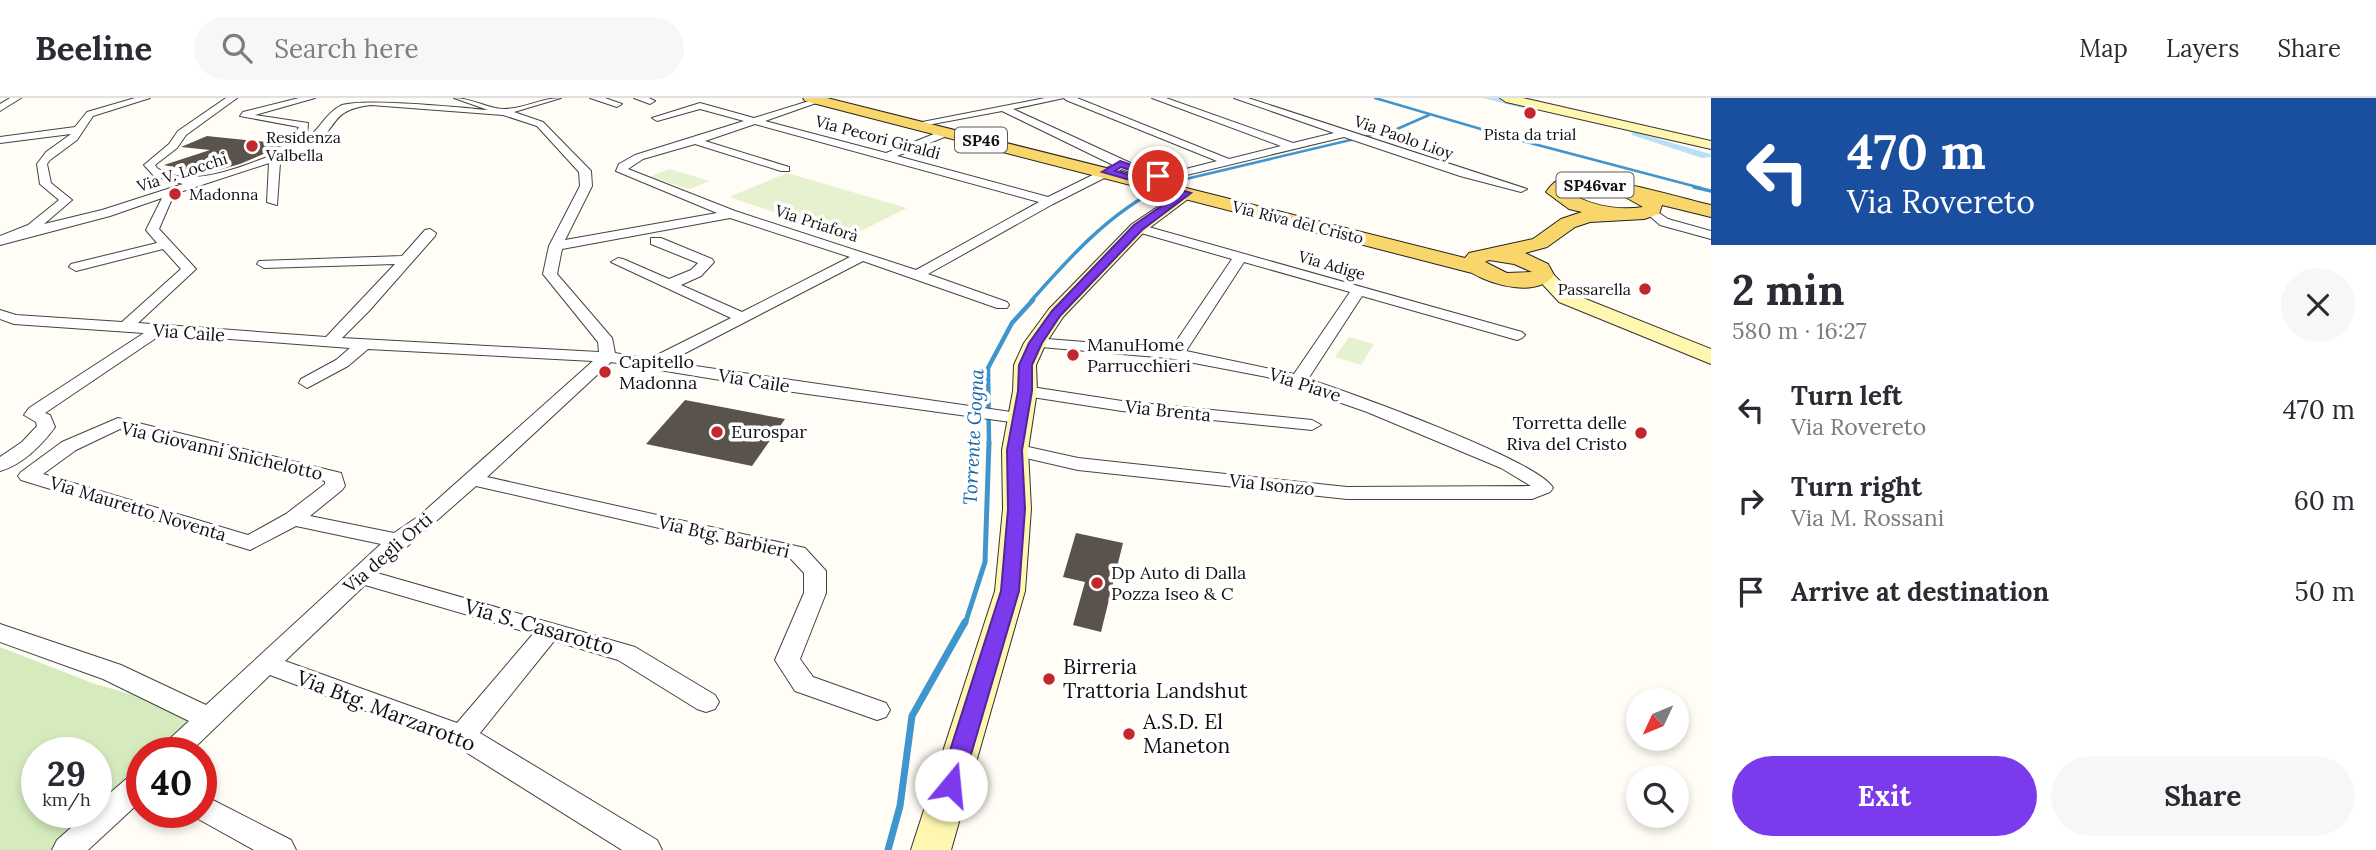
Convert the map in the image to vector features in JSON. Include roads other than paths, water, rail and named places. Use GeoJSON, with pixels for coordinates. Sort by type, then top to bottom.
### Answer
{"type":"FeatureCollection","features":[{"type":"Feature","properties":{"kind":"main road","name":"SP46"},"geometry":{"type":"LineString","coordinates":[[813,99],[1113,168],[1151,184],[1179,191]]}},
{"type":"Feature","properties":{"kind":"main road","name":"SP46var"},"geometry":{"type":"LineString","coordinates":[[1612,213],[1567,201],[1559,197],[1555,192],[1556,188],[1584,184],[1711,212]]}},
{"type":"Feature","properties":{"kind":"main road","name":"Via Riva del Cristo"},"geometry":{"type":"LineString","coordinates":[[1179,191],[1410,249],[1539,270]]}},
{"type":"Feature","properties":{"kind":"main road","name":"SP46var"},"geometry":{"type":"LineString","coordinates":[[1628,192],[1649,201],[1653,206],[1651,211]]}},
{"type":"Feature","properties":{"kind":"main road","name":"SP46var"},"geometry":{"type":"LineString","coordinates":[[1567,201],[1570,212],[1568,223]]}},
{"type":"Feature","properties":{"kind":"main road","name":"SP46var"},"geometry":{"type":"LineString","coordinates":[[1489,263],[1540,243],[1568,223],[1588,216],[1686,209],[1711,212]]}},
{"type":"Feature","properties":{"kind":"main road"},"geometry":{"type":"LineString","coordinates":[[1539,270],[1534,256],[1540,243]]}},
{"type":"Feature","properties":{"kind":"street"},"geometry":{"type":"LineString","coordinates":[[0,108],[16,98]]}},
{"type":"Feature","properties":{"kind":"street"},"geometry":{"type":"LineString","coordinates":[[0,241],[19,234],[52,215],[66,200],[46,184],[42,164],[52,150],[73,138],[83,119],[90,114],[145,98]]}},
{"type":"Feature","properties":{"kind":"street"},"geometry":{"type":"LineString","coordinates":[[202,183],[168,177],[152,171],[149,166],[173,146],[182,132],[232,98]]}},
{"type":"Feature","properties":{"kind":"street"},"geometry":{"type":"LineString","coordinates":[[293,146],[302,135],[305,124],[256,119],[246,114],[310,98]]}},
{"type":"Feature","properties":{"kind":"street"},"geometry":{"type":"LineString","coordinates":[[459,98],[540,124],[585,171],[586,186],[556,246],[550,274],[606,341],[607,357]]}},
{"type":"Feature","properties":{"kind":"street"},"geometry":{"type":"LineString","coordinates":[[503,112],[556,98]]}},
{"type":"Feature","properties":{"kind":"street"},"geometry":{"type":"LineString","coordinates":[[595,98],[617,104]]}},
{"type":"Feature","properties":{"kind":"street"},"geometry":{"type":"LineString","coordinates":[[639,98],[650,101]]}},
{"type":"Feature","properties":{"kind":"street"},"geometry":{"type":"LineString","coordinates":[[917,124],[1060,98]]}},
{"type":"Feature","properties":{"kind":"street"},"geometry":{"type":"LineString","coordinates":[[1069,98],[1228,162]]}},
{"type":"Feature","properties":{"kind":"street"},"geometry":{"type":"LineString","coordinates":[[1157,98],[1295,147]]}},
{"type":"Feature","properties":{"kind":"street","name":"Via Paolo Lioy"},"geometry":{"type":"LineString","coordinates":[[1239,98],[1521,189]]}},
{"type":"Feature","properties":{"kind":"street"},"geometry":{"type":"LineString","coordinates":[[1506,98],[1711,145]]}},
{"type":"Feature","properties":{"kind":"street"},"geometry":{"type":"LineString","coordinates":[[695,141],[813,99]]}},
{"type":"Feature","properties":{"kind":"street"},"geometry":{"type":"LineString","coordinates":[[990,99],[1026,104]]}},
{"type":"Feature","properties":{"kind":"street","name":"Via V. Locchi"},"geometry":{"type":"LineString","coordinates":[[19,234],[106,213],[306,146],[325,129],[332,115],[348,105],[371,102],[478,113],[503,112]]}},
{"type":"Feature","properties":{"kind":"street","name":"Via Pecori Giraldi"},"geometry":{"type":"LineString","coordinates":[[657,118],[700,106],[1049,201]]}},
{"type":"Feature","properties":{"kind":"street"},"geometry":{"type":"LineString","coordinates":[[1002,108],[1113,168],[1170,176],[1353,136]]}},
{"type":"Feature","properties":{"kind":"street"},"geometry":{"type":"LineString","coordinates":[[0,140],[79,130]]}},
{"type":"Feature","properties":{"kind":"street"},"geometry":{"type":"LineString","coordinates":[[889,156],[948,132]]}},
{"type":"Feature","properties":{"kind":"street"},"geometry":{"type":"LineString","coordinates":[[695,141],[785,169]]}},
{"type":"Feature","properties":{"kind":"street","name":"Via Priaforà"},"geometry":{"type":"LineString","coordinates":[[695,141],[639,158],[623,166],[622,171],[731,214],[862,256],[1002,306]]}},
{"type":"Feature","properties":{"kind":"street"},"geometry":{"type":"LineString","coordinates":[[271,158],[275,163],[273,202]]}},
{"type":"Feature","properties":{"kind":"street"},"geometry":{"type":"LineString","coordinates":[[917,275],[1113,168]]}},
{"type":"Feature","properties":{"kind":"street"},"geometry":{"type":"LineString","coordinates":[[169,223],[188,187]]}},
{"type":"Feature","properties":{"kind":"street"},"geometry":{"type":"LineString","coordinates":[[931,850],[1010,591],[1017,509],[1016,408],[1025,365],[1035,343],[1056,313],[1138,228],[1179,191]]}},
{"type":"Feature","properties":{"kind":"street"},"geometry":{"type":"LineString","coordinates":[[124,328],[189,269],[152,230],[169,197],[168,193]]}},
{"type":"Feature","properties":{"kind":"street"},"geometry":{"type":"LineString","coordinates":[[1651,211],[1664,222],[1711,236]]}},
{"type":"Feature","properties":{"kind":"street"},"geometry":{"type":"LineString","coordinates":[[556,246],[731,214]]}},
{"type":"Feature","properties":{"kind":"street","name":"Via Adige"},"geometry":{"type":"LineString","coordinates":[[1138,228],[1517,335]]}},
{"type":"Feature","properties":{"kind":"street"},"geometry":{"type":"LineString","coordinates":[[329,342],[364,308],[430,233]]}},
{"type":"Feature","properties":{"kind":"street"},"geometry":{"type":"LineString","coordinates":[[656,241],[708,262],[696,273],[670,284]]}},
{"type":"Feature","properties":{"kind":"street"},"geometry":{"type":"LineString","coordinates":[[76,267],[165,245]]}},
{"type":"Feature","properties":{"kind":"street"},"geometry":{"type":"LineString","coordinates":[[652,364],[862,256]]}},
{"type":"Feature","properties":{"kind":"street"},"geometry":{"type":"LineString","coordinates":[[1175,355],[1231,267],[1241,257]]}},
{"type":"Feature","properties":{"kind":"street"},"geometry":{"type":"LineString","coordinates":[[264,264],[406,260]]}},
{"type":"Feature","properties":{"kind":"street"},"geometry":{"type":"LineString","coordinates":[[618,262],[744,318]]}},
{"type":"Feature","properties":{"kind":"street","name":"SP46"},"geometry":{"type":"LineString","coordinates":[[1489,263],[1566,299]]}},
{"type":"Feature","properties":{"kind":"street","name":"Via Riva del Cristo"},"geometry":{"type":"LineString","coordinates":[[1539,270],[1566,299],[1711,357]]}},
{"type":"Feature","properties":{"kind":"street"},"geometry":{"type":"LineString","coordinates":[[1298,381],[1359,290]]}},
{"type":"Feature","properties":{"kind":"street","name":"Via Caile"},"geometry":{"type":"LineString","coordinates":[[5,319],[329,342],[607,357],[978,412],[1016,408]]}},
{"type":"Feature","properties":{"kind":"street"},"geometry":{"type":"LineString","coordinates":[[0,465],[30,446],[46,427],[44,419],[33,415],[34,411],[157,331]]}},
{"type":"Feature","properties":{"kind":"street","name":"Via Piave"},"geometry":{"type":"LineString","coordinates":[[1035,343],[1107,346],[1175,355],[1249,367],[1298,381],[1524,472],[1542,485],[1543,488],[1532,493]]}},
{"type":"Feature","properties":{"kind":"street"},"geometry":{"type":"LineString","coordinates":[[307,383],[342,363],[364,344]]}},
{"type":"Feature","properties":{"kind":"street","name":"Via degli Orti"},"geometry":{"type":"LineString","coordinates":[[190,737],[398,541],[426,521],[607,357]]}},
{"type":"Feature","properties":{"kind":"street","name":"Via Brenta"},"geometry":{"type":"LineString","coordinates":[[1016,408],[1122,407],[1312,425]]}},
{"type":"Feature","properties":{"kind":"street","name":"Via Giovanni Snichelotto"},"geometry":{"type":"LineString","coordinates":[[69,446],[118,423],[334,477],[335,486],[293,519]]}},
{"type":"Feature","properties":{"kind":"street","name":"Via Mauretto Noventa"},"geometry":{"type":"LineString","coordinates":[[69,446],[28,476],[250,543],[293,519]]}},
{"type":"Feature","properties":{"kind":"street","name":"Via Isonzo"},"geometry":{"type":"LineString","coordinates":[[1015,450],[1077,464],[1347,493],[1532,493]]}},
{"type":"Feature","properties":{"kind":"street","name":"Via Btg. Barbieri"},"geometry":{"type":"LineString","coordinates":[[471,478],[797,554],[815,571],[815,593],[786,660],[804,684],[877,710]]}},
{"type":"Feature","properties":{"kind":"street"},"geometry":{"type":"LineString","coordinates":[[293,519],[398,541]]}},
{"type":"Feature","properties":{"kind":"street","name":"Via S. Casarotto"},"geometry":{"type":"LineString","coordinates":[[361,576],[626,653],[706,702]]}},
{"type":"Feature","properties":{"kind":"street"},"geometry":{"type":"LineString","coordinates":[[462,736],[550,630]]}},
{"type":"Feature","properties":{"kind":"street"},"geometry":{"type":"LineString","coordinates":[[0,633],[112,672],[192,712],[212,717]]}},
{"type":"Feature","properties":{"kind":"street","name":"Via Btg. Marzarotto"},"geometry":{"type":"LineString","coordinates":[[267,664],[462,736],[647,850]]}},
{"type":"Feature","properties":{"kind":"street"},"geometry":{"type":"LineString","coordinates":[[67,850],[126,797]]}},
{"type":"Feature","properties":{"kind":"street"},"geometry":{"type":"LineString","coordinates":[[217,815],[281,850]]}},
{"type":"Feature","properties":{"kind":"waterway"},"geometry":{"type":"LineString","coordinates":[[1375,98],[1515,139],[1701,188]]}},
{"type":"Feature","properties":{"kind":"waterway"},"geometry":{"type":"LineString","coordinates":[[1488,98],[1530,107]]}},
{"type":"Feature","properties":{"kind":"waterway","name":"Torrente Gogna"},"geometry":{"type":"LineString","coordinates":[[1158,188],[1169,183],[1397,129],[1429,115]]}},
{"type":"Feature","properties":{"kind":"waterway"},"geometry":{"type":"LineString","coordinates":[[1636,133],[1706,156]]}},
{"type":"Feature","properties":{"kind":"waterway","name":"Torrente Gogna"},"geometry":{"type":"LineString","coordinates":[[1031,301],[1107,223],[1162,187]]}},
{"type":"Feature","properties":{"kind":"waterway"},"geometry":{"type":"LineString","coordinates":[[1694,187],[1711,191]]}},
{"type":"Feature","properties":{"kind":"waterway","name":"Torrente Gogna"},"geometry":{"type":"LineString","coordinates":[[989,443],[988,368],[1012,323],[1033,300]]}},
{"type":"Feature","properties":{"kind":"waterway","name":"Torrente Gogna"},"geometry":{"type":"LineString","coordinates":[[965,624],[985,562],[989,443]]}},
{"type":"Feature","properties":{"kind":"waterway","name":"Torrente Gogna"},"geometry":{"type":"LineString","coordinates":[[888,850],[900,806],[912,716],[965,622]]}},
{"type":"Feature","properties":{"kind":"place","name":"Pista da trial"},"geometry":{"type":"Point","coordinates":[1530,113]}},
{"type":"Feature","properties":{"kind":"place","name":"Residenza Valbella"},"geometry":{"type":"Point","coordinates":[252,146]}},
{"type":"Feature","properties":{"kind":"place","name":"Madonna"},"geometry":{"type":"Point","coordinates":[175,194]}},
{"type":"Feature","properties":{"kind":"place","name":"Passarella"},"geometry":{"type":"Point","coordinates":[1645,289]}},
{"type":"Feature","properties":{"kind":"place","name":"ManuHome Parrucchieri"},"geometry":{"type":"Point","coordinates":[1073,355]}},
{"type":"Feature","properties":{"kind":"place","name":"Capitello Madonna"},"geometry":{"type":"Point","coordinates":[605,372]}},
{"type":"Feature","properties":{"kind":"place","name":"Eurospar"},"geometry":{"type":"Point","coordinates":[717,432]}},
{"type":"Feature","properties":{"kind":"place","name":"Torretta delle Riva del Cristo"},"geometry":{"type":"Point","coordinates":[1641,433]}},
{"type":"Feature","properties":{"kind":"place","name":"Dp Auto di Dalla Pozza Iseo & C"},"geometry":{"type":"Point","coordinates":[1097,583]}},
{"type":"Feature","properties":{"kind":"place","name":"Birreria Trattoria Landshut"},"geometry":{"type":"Point","coordinates":[1049,679]}},
{"type":"Feature","properties":{"kind":"place","name":"A.S.D. El Maneton"},"geometry":{"type":"Point","coordinates":[1129,734]}}]}
